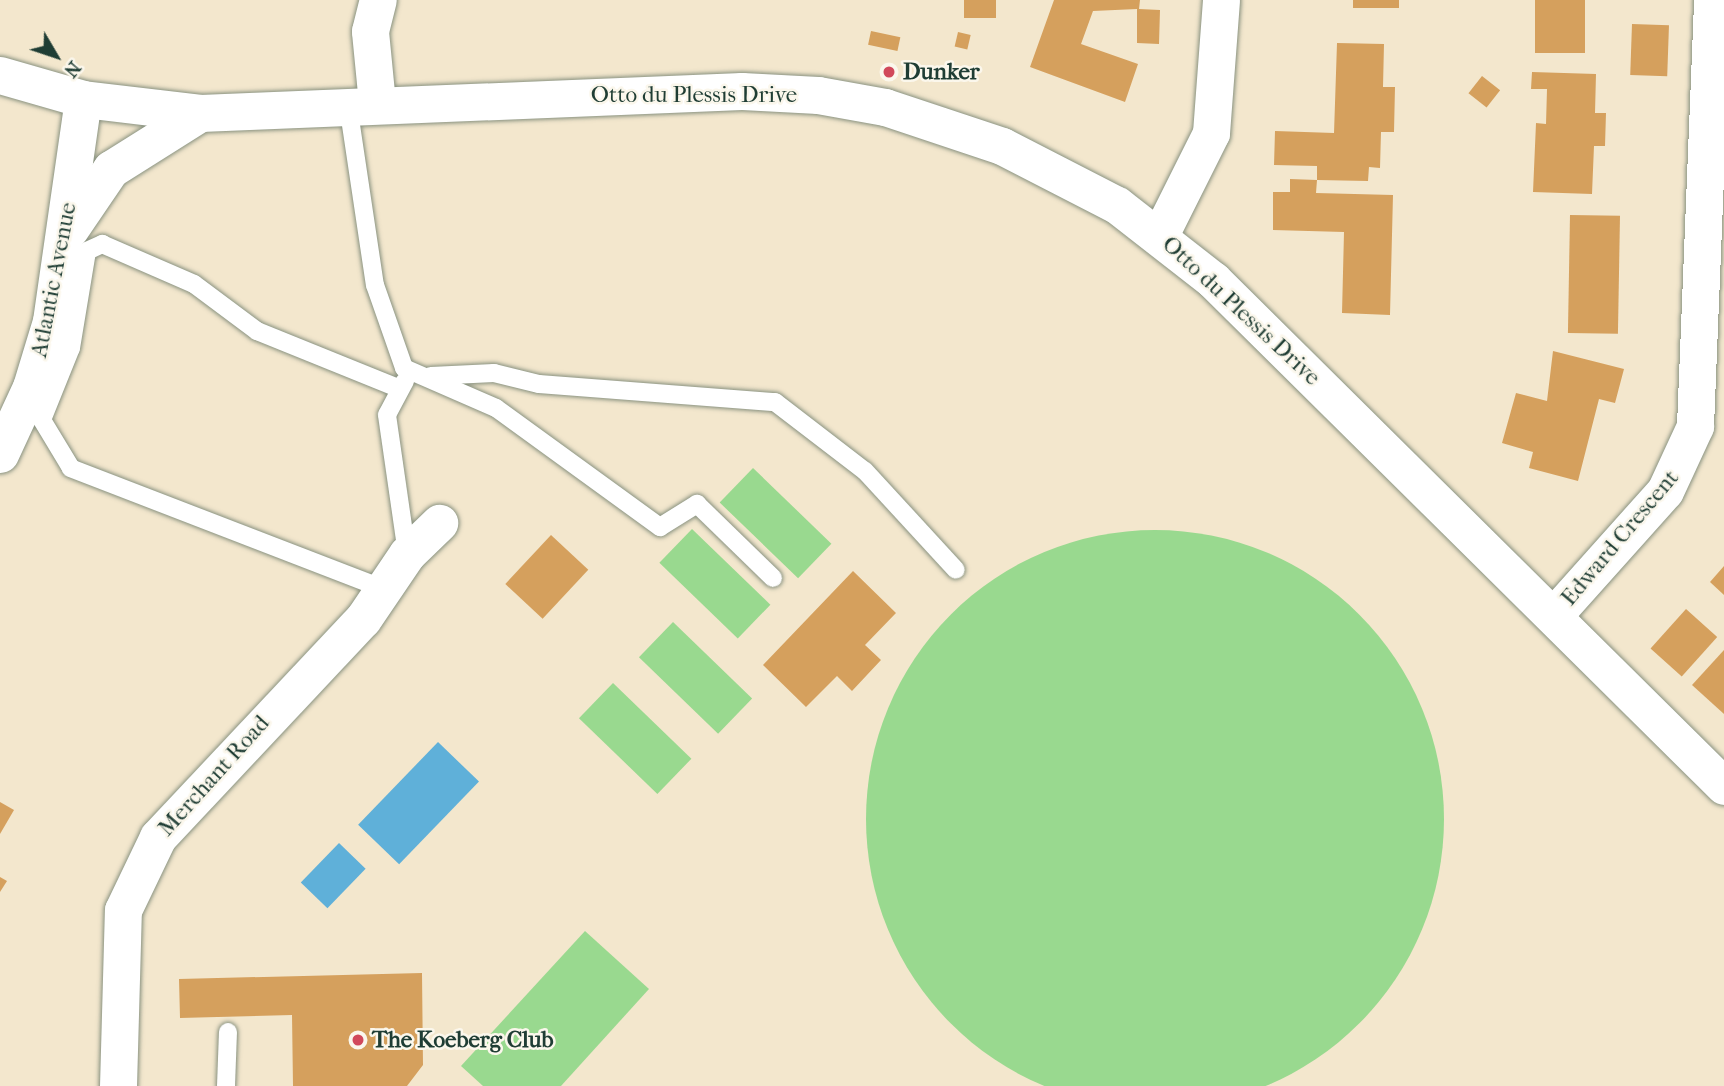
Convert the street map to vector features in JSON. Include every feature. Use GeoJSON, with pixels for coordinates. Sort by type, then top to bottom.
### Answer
{"type":"FeatureCollection","features":[{"type":"Feature","properties":{"kind":"street"},"geometry":{"type":"LineString","coordinates":[[362,104],[370,31],[378,0]]}},
{"type":"Feature","properties":{"kind":"street"},"geometry":{"type":"LineString","coordinates":[[1160,235],[1211,134],[1221,0]]}},
{"type":"Feature","properties":{"kind":"street","name":"Edward Crescent"},"geometry":{"type":"LineString","coordinates":[[1554,615],[1665,491],[1695,426],[1712,0]]}},
{"type":"Feature","properties":{"kind":"street","name":"Otto du Plessis Drive"},"geometry":{"type":"LineString","coordinates":[[0,75],[83,99],[200,113],[362,104],[742,91],[818,95],[885,107],[1002,146],[1063,173],[1160,235],[1554,615],[1724,786]]}},
{"type":"Feature","properties":{"kind":"street","name":"Atlantic Avenue"},"geometry":{"type":"LineString","coordinates":[[0,454],[31,387],[64,240],[83,99]]}},
{"type":"Feature","properties":{"kind":"street"},"geometry":{"type":"LineString","coordinates":[[64,240],[111,169],[200,113]]}},
{"type":"Feature","properties":{"kind":"street","name":"Merchant Road"},"geometry":{"type":"LineString","coordinates":[[118,1086],[119,947],[138,872],[183,804],[363,619],[407,554],[439,523]]}},
{"type":"Feature","properties":{"kind":"lane"},"geometry":{"type":"LineString","coordinates":[[362,104],[375,285],[398,356],[421,376],[496,408],[660,527],[697,504],[773,578]]}},
{"type":"Feature","properties":{"kind":"lane"},"geometry":{"type":"LineString","coordinates":[[384,589],[71,468],[42,420],[71,348],[87,251],[102,244],[194,284],[257,331],[398,388]]}},
{"type":"Feature","properties":{"kind":"lane"},"geometry":{"type":"LineString","coordinates":[[407,554],[387,415],[398,388],[421,376],[494,373],[539,384],[775,402],[865,471],[956,570]]}},
{"type":"Feature","properties":{"kind":"lane"},"geometry":{"type":"LineString","coordinates":[[226,1086],[228,1032]]}},
{"type":"Feature","properties":{"kind":"green space"},"geometry":{"type":"Polygon","coordinates":[[[753,468],[831,544],[798,578],[720,503],[753,468]]]}},
{"type":"Feature","properties":{"kind":"green space"},"geometry":{"type":"Polygon","coordinates":[[[692,529],[770,605],[738,639],[659,563],[692,529]]]}},
{"type":"Feature","properties":{"kind":"green space"},"geometry":{"type":"Polygon","coordinates":[[[1155,530],[1211,535],[1266,552],[1316,578],[1360,614],[1396,658],[1422,708],[1439,763],[1444,819],[1439,875],[1422,930],[1396,980],[1360,1024],[1316,1060],[1266,1086],[1211,1103],[1155,1108],[1099,1103],[1044,1086],[994,1060],[950,1024],[914,980],[888,930],[871,875],[866,819],[871,763],[888,708],[914,658],[950,614],[994,578],[1044,552],[1099,535],[1155,530]]]}},
{"type":"Feature","properties":{"kind":"green space"},"geometry":{"type":"Polygon","coordinates":[[[673,622],[752,698],[718,734],[639,657],[673,622]]]}},
{"type":"Feature","properties":{"kind":"green space"},"geometry":{"type":"Polygon","coordinates":[[[613,683],[691,759],[657,794],[579,718],[613,683]]]}},
{"type":"Feature","properties":{"kind":"green space"},"geometry":{"type":"Polygon","coordinates":[[[585,931],[649,989],[561,1086],[483,1086],[461,1066],[585,931]]]}},
{"type":"Feature","properties":{"kind":"water"},"geometry":{"type":"Polygon","coordinates":[[[438,742],[479,782],[399,864],[358,825],[438,742]]]}},
{"type":"Feature","properties":{"kind":"water"},"geometry":{"type":"Polygon","coordinates":[[[339,843],[366,869],[327,908],[301,883],[339,843]]]}},
{"type":"Feature","properties":{"kind":"building"},"geometry":{"type":"Polygon","coordinates":[[[964,0],[996,0],[996,18],[964,18],[964,0]]]}},
{"type":"Feature","properties":{"kind":"building"},"geometry":{"type":"Polygon","coordinates":[[[1054,0],[1140,0],[1139,9],[1160,10],[1159,44],[1137,43],[1137,9],[1093,11],[1081,44],[1138,64],[1125,102],[1030,67],[1054,0]]]}},
{"type":"Feature","properties":{"kind":"building"},"geometry":{"type":"Polygon","coordinates":[[[1353,0],[1399,0],[1399,8],[1353,8],[1353,0]]]}},
{"type":"Feature","properties":{"kind":"building"},"geometry":{"type":"Polygon","coordinates":[[[1535,0],[1585,0],[1585,53],[1535,53],[1535,0]]]}},
{"type":"Feature","properties":{"kind":"building"},"geometry":{"type":"Polygon","coordinates":[[[1632,24],[1669,25],[1667,76],[1630,75],[1632,24]]]}},
{"type":"Feature","properties":{"kind":"building"},"geometry":{"type":"Polygon","coordinates":[[[871,31],[900,37],[897,51],[868,45],[871,31]]]}},
{"type":"Feature","properties":{"kind":"building"},"geometry":{"type":"Polygon","coordinates":[[[958,32],[971,35],[967,50],[955,47],[958,32]]]}},
{"type":"Feature","properties":{"kind":"building"},"geometry":{"type":"Polygon","coordinates":[[[1337,43],[1384,44],[1383,87],[1395,87],[1394,132],[1381,132],[1380,168],[1369,167],[1368,181],[1317,180],[1317,166],[1274,165],[1275,131],[1334,133],[1337,43]]]}},
{"type":"Feature","properties":{"kind":"building"},"geometry":{"type":"Polygon","coordinates":[[[1532,72],[1596,74],[1595,113],[1606,113],[1605,146],[1594,146],[1592,194],[1533,192],[1536,123],[1546,124],[1547,89],[1531,89],[1532,72]]]}},
{"type":"Feature","properties":{"kind":"building"},"geometry":{"type":"Polygon","coordinates":[[[1482,76],[1500,90],[1487,107],[1468,93],[1482,76]]]}},
{"type":"Feature","properties":{"kind":"building"},"geometry":{"type":"Polygon","coordinates":[[[1290,179],[1317,180],[1316,193],[1393,195],[1390,315],[1342,313],[1344,232],[1273,230],[1273,192],[1290,192],[1290,179]]]}},
{"type":"Feature","properties":{"kind":"building"},"geometry":{"type":"Polygon","coordinates":[[[1570,215],[1620,216],[1618,334],[1568,333],[1570,215]]]}},
{"type":"Feature","properties":{"kind":"building"},"geometry":{"type":"Polygon","coordinates":[[[1553,351],[1624,369],[1615,403],[1599,399],[1578,481],[1529,468],[1533,452],[1502,443],[1516,393],[1547,401],[1553,351]]]}},
{"type":"Feature","properties":{"kind":"building"},"geometry":{"type":"Polygon","coordinates":[[[551,535],[588,570],[543,619],[505,584],[551,535]]]}},
{"type":"Feature","properties":{"kind":"building"},"geometry":{"type":"Polygon","coordinates":[[[1724,566],[1724,595],[1710,582],[1724,566]]]}},
{"type":"Feature","properties":{"kind":"building"},"geometry":{"type":"Polygon","coordinates":[[[853,571],[896,613],[865,645],[881,660],[852,691],[837,676],[806,707],[763,665],[853,571]]]}},
{"type":"Feature","properties":{"kind":"building"},"geometry":{"type":"Polygon","coordinates":[[[1686,609],[1717,637],[1682,676],[1651,648],[1686,609]]]}},
{"type":"Feature","properties":{"kind":"building"},"geometry":{"type":"Polygon","coordinates":[[[1724,650],[1724,714],[1692,685],[1724,650]]]}},
{"type":"Feature","properties":{"kind":"building"},"geometry":{"type":"Polygon","coordinates":[[[0,802],[14,810],[0,834],[0,802]]]}},
{"type":"Feature","properties":{"kind":"building"},"geometry":{"type":"Polygon","coordinates":[[[0,877],[7,881],[0,892],[0,877]]]}},
{"type":"Feature","properties":{"kind":"building","name":"The Koeberg Club"},"geometry":{"type":"Polygon","coordinates":[[[422,973],[423,1065],[407,1086],[293,1086],[292,1015],[180,1018],[179,979],[422,973]]]}},
{"type":"Feature","properties":{"kind":"place","name":"Dunker"},"geometry":{"type":"Point","coordinates":[889,72]}},
{"type":"Feature","properties":{"kind":"place","name":"The Koeberg Club"},"geometry":{"type":"Point","coordinates":[358,1040]}}]}
